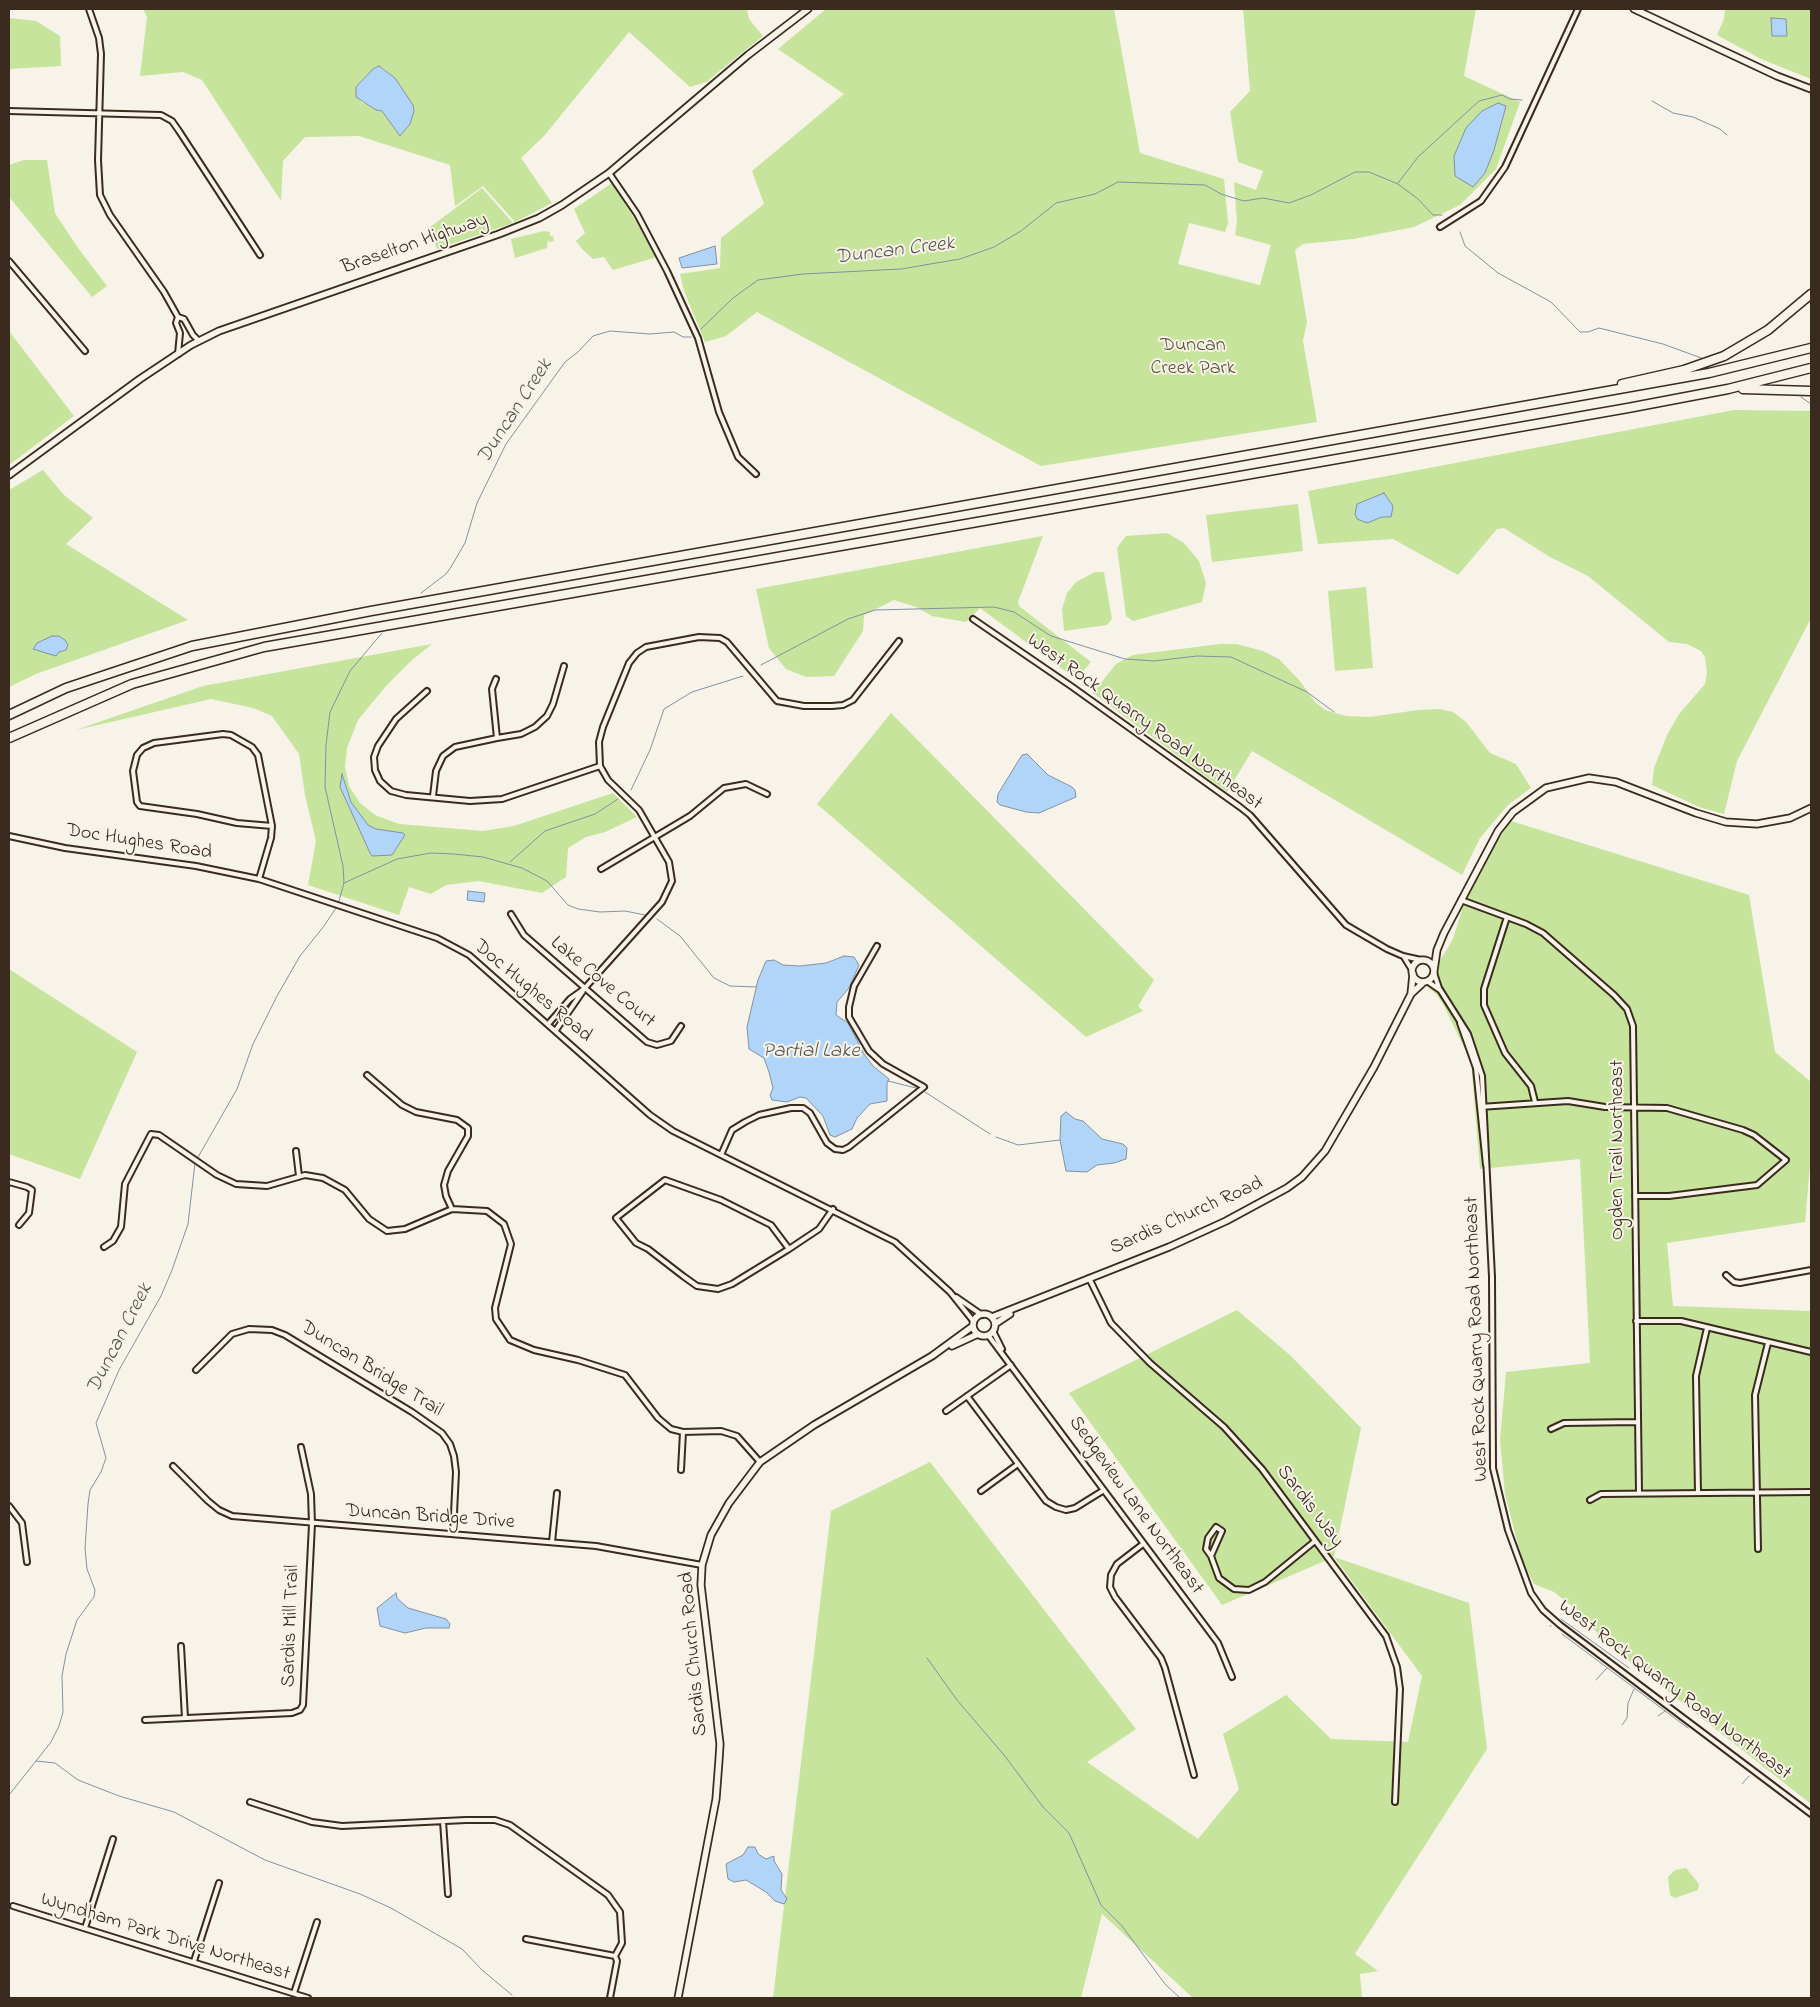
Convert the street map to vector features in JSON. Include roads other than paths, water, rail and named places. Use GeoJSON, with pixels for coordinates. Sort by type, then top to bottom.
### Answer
{"type":"FeatureCollection","features":[{"type":"Feature","properties":{"kind":"highway"},"geometry":{"type":"LineString","coordinates":[[1569,398],[1684,370],[1715,360],[1768,330],[1811,294]]}},
{"type":"Feature","properties":{"kind":"highway"},"geometry":{"type":"LineString","coordinates":[[9,716],[66,688],[192,646],[371,611],[1709,373],[1811,348]]}},
{"type":"Feature","properties":{"kind":"highway"},"geometry":{"type":"LineString","coordinates":[[9,738],[132,684],[264,647],[1728,389],[1811,368]]}},
{"type":"Feature","properties":{"kind":"highway"},"geometry":{"type":"LineString","coordinates":[[1728,389],[1811,391]]}},
{"type":"Feature","properties":{"kind":"street"},"geometry":{"type":"LineString","coordinates":[[89,9],[99,38],[101,54],[100,195],[110,215],[164,292],[178,317],[184,319],[192,335],[199,342]]}},
{"type":"Feature","properties":{"kind":"street","name":"Braselton Highway"},"geometry":{"type":"LineString","coordinates":[[9,475],[140,379],[178,354],[219,331],[524,225],[562,206],[609,173],[798,11],[808,9]]}},
{"type":"Feature","properties":{"kind":"street"},"geometry":{"type":"LineString","coordinates":[[1440,227],[1482,201],[1505,166],[1578,9]]}},
{"type":"Feature","properties":{"kind":"street"},"geometry":{"type":"LineString","coordinates":[[1634,9],[1777,76],[1811,89]]}},
{"type":"Feature","properties":{"kind":"street"},"geometry":{"type":"LineString","coordinates":[[9,111],[161,115],[172,121],[260,255]]}},
{"type":"Feature","properties":{"kind":"street"},"geometry":{"type":"LineString","coordinates":[[609,173],[637,214],[668,271],[698,338],[719,412],[738,457],[756,474]]}},
{"type":"Feature","properties":{"kind":"street"},"geometry":{"type":"LineString","coordinates":[[9,261],[85,351]]}},
{"type":"Feature","properties":{"kind":"street"},"geometry":{"type":"LineString","coordinates":[[178,317],[176,323],[180,333],[178,354]]}},
{"type":"Feature","properties":{"kind":"street","name":"West Rock Quarry Road Northeast"},"geometry":{"type":"LineString","coordinates":[[973,619],[1071,686],[1250,815],[1346,925],[1403,956],[1423,960]]}},
{"type":"Feature","properties":{"kind":"street"},"geometry":{"type":"LineString","coordinates":[[556,1030],[584,989],[662,902],[669,890],[672,871],[654,836],[638,810],[608,780],[600,766],[599,742],[603,727],[629,663],[636,653],[646,646],[699,636],[720,638],[727,642],[777,701],[804,706],[832,706],[854,700],[899,641]]}},
{"type":"Feature","properties":{"kind":"street"},"geometry":{"type":"LineString","coordinates":[[433,796],[436,771],[443,756],[455,747],[521,734],[535,727],[547,716],[553,704],[564,666]]}},
{"type":"Feature","properties":{"kind":"street"},"geometry":{"type":"LineString","coordinates":[[496,679],[492,689],[497,738]]}},
{"type":"Feature","properties":{"kind":"street"},"geometry":{"type":"LineString","coordinates":[[428,691],[396,719],[378,746],[374,757],[374,770],[380,781],[391,791],[406,795],[433,796],[470,802],[502,799],[600,766]]}},
{"type":"Feature","properties":{"kind":"street"},"geometry":{"type":"LineString","coordinates":[[259,879],[271,838],[272,826],[258,754],[252,747],[239,738],[223,734],[154,743],[144,748],[137,755],[133,771],[137,802],[140,806],[197,814],[244,824],[272,826]]}},
{"type":"Feature","properties":{"kind":"street"},"geometry":{"type":"LineString","coordinates":[[1437,950],[1415,964],[1413,972],[1417,980],[1425,982],[1434,972],[1437,950],[1498,831],[1513,812],[1546,788],[1589,778],[1616,782],[1696,814],[1726,822],[1757,824],[1790,818],[1811,809]]}},
{"type":"Feature","properties":{"kind":"street"},"geometry":{"type":"LineString","coordinates":[[601,869],[703,807],[724,788],[746,784],[767,794]]}},
{"type":"Feature","properties":{"kind":"street","name":"Doc Hughes Road"},"geometry":{"type":"LineString","coordinates":[[9,836],[65,848],[196,866],[259,879],[437,938],[469,955],[549,1023],[650,1115],[673,1131],[896,1242],[950,1292],[982,1315]]}},
{"type":"Feature","properties":{"kind":"street","name":"Ogden Trail Northeast"},"geometry":{"type":"LineString","coordinates":[[1462,900],[1508,917],[1543,933],[1626,1009],[1632,1026],[1639,1492]]}},
{"type":"Feature","properties":{"kind":"street","name":"Lake Cove Court"},"geometry":{"type":"LineString","coordinates":[[511,914],[524,935],[647,1042],[657,1045],[671,1041],[682,1026]]}},
{"type":"Feature","properties":{"kind":"street"},"geometry":{"type":"LineString","coordinates":[[1508,917],[1484,989],[1484,1005],[1505,1053],[1531,1086],[1535,1102]]}},
{"type":"Feature","properties":{"kind":"street"},"geometry":{"type":"LineString","coordinates":[[720,1155],[732,1130],[744,1122],[759,1115],[791,1108],[803,1108],[810,1113],[827,1144],[835,1150],[842,1150],[849,1147],[924,1087],[883,1064],[869,1051],[849,1017],[848,1007],[854,986],[878,946]]}},
{"type":"Feature","properties":{"kind":"street","name":"West Rock Quarry Road Northeast"},"geometry":{"type":"LineString","coordinates":[[1403,956],[1413,972]]}},
{"type":"Feature","properties":{"kind":"street"},"geometry":{"type":"LineString","coordinates":[[1423,960],[1431,963],[1434,972]]}},
{"type":"Feature","properties":{"kind":"street","name":"Sardis Church Road"},"geometry":{"type":"LineString","coordinates":[[992,1318],[1169,1247],[1226,1221],[1287,1188],[1302,1177],[1324,1151],[1374,1067],[1411,994],[1413,972]]}},
{"type":"Feature","properties":{"kind":"street","name":"West Rock Quarry Road Northeast"},"geometry":{"type":"LineString","coordinates":[[1434,972],[1443,994],[1468,1034],[1478,1060],[1485,1106],[1492,1277],[1493,1468],[1508,1530],[1531,1593],[1543,1610],[1560,1625],[1811,1814]]}},
{"type":"Feature","properties":{"kind":"street","name":"West Rock Quarry Road Northeast"},"geometry":{"type":"LineString","coordinates":[[1425,982],[1443,994]]}},
{"type":"Feature","properties":{"kind":"street","name":"Sardis Church Road"},"geometry":{"type":"LineString","coordinates":[[1411,994],[1425,982]]}},
{"type":"Feature","properties":{"kind":"street"},"geometry":{"type":"LineString","coordinates":[[549,1023],[570,999],[584,989]]}},
{"type":"Feature","properties":{"kind":"street","name":"West Rock Quarry Road Northeast"},"geometry":{"type":"LineString","coordinates":[[1458,1018],[1476,1068],[1487,1170]]}},
{"type":"Feature","properties":{"kind":"street"},"geometry":{"type":"LineString","coordinates":[[367,1075],[402,1105],[416,1112],[457,1120],[468,1128],[468,1136],[448,1171],[444,1185],[446,1196],[452,1209]]}},
{"type":"Feature","properties":{"kind":"street"},"geometry":{"type":"LineString","coordinates":[[1480,1106],[1568,1100],[1605,1107],[1667,1108],[1743,1130],[1754,1135],[1786,1160],[1757,1185],[1669,1196],[1635,1196]]}},
{"type":"Feature","properties":{"kind":"street"},"geometry":{"type":"LineString","coordinates":[[104,1248],[113,1241],[121,1227],[125,1184],[152,1134],[159,1135],[206,1168],[236,1184],[257,1187],[299,1176],[322,1178],[345,1190],[369,1219],[387,1231],[406,1229],[452,1209],[487,1211],[504,1224],[511,1251],[495,1308],[496,1319],[510,1340],[534,1350],[578,1360],[625,1376],[658,1418],[670,1429],[683,1432],[722,1431],[736,1436],[760,1462]]}},
{"type":"Feature","properties":{"kind":"street"},"geometry":{"type":"LineString","coordinates":[[296,1151],[299,1176]]}},
{"type":"Feature","properties":{"kind":"street"},"geometry":{"type":"LineString","coordinates":[[789,1249],[771,1225],[721,1200],[665,1180],[616,1218],[636,1243],[648,1249],[697,1286],[718,1289],[732,1284],[789,1249],[819,1229],[833,1210]]}},
{"type":"Feature","properties":{"kind":"street"},"geometry":{"type":"LineString","coordinates":[[9,1182],[32,1190],[29,1213],[19,1225]]}},
{"type":"Feature","properties":{"kind":"street"},"geometry":{"type":"LineString","coordinates":[[1726,1275],[1734,1282],[1740,1283],[1811,1270]]}},
{"type":"Feature","properties":{"kind":"street","name":"Sardis Way"},"geometry":{"type":"LineString","coordinates":[[1089,1278],[1111,1324],[1121,1336],[1224,1427],[1262,1469],[1386,1636],[1397,1667],[1400,1688],[1395,1802]]}},
{"type":"Feature","properties":{"kind":"street","name":"Doc Hughes Road"},"geometry":{"type":"LineString","coordinates":[[950,1292],[974,1324]]}},
{"type":"Feature","properties":{"kind":"street","name":"Sardis Church Road"},"geometry":{"type":"LineString","coordinates":[[995,1324],[1023,1306]]}},
{"type":"Feature","properties":{"kind":"street"},"geometry":{"type":"LineString","coordinates":[[982,1315],[992,1318],[995,1324],[993,1331],[988,1335],[978,1334],[974,1324],[982,1315]]}},
{"type":"Feature","properties":{"kind":"street"},"geometry":{"type":"LineString","coordinates":[[1636,1320],[1681,1321],[1811,1352]]}},
{"type":"Feature","properties":{"kind":"street","name":"Sardis Church Road"},"geometry":{"type":"LineString","coordinates":[[932,1356],[974,1324]]}},
{"type":"Feature","properties":{"kind":"street"},"geometry":{"type":"LineString","coordinates":[[1698,1493],[1696,1376],[1707,1328]]}},
{"type":"Feature","properties":{"kind":"street","name":"Duncan Bridge Trail"},"geometry":{"type":"LineString","coordinates":[[196,1370],[232,1334],[249,1329],[272,1330],[285,1334],[412,1412],[442,1433],[450,1444],[456,1472],[453,1534]]}},
{"type":"Feature","properties":{"kind":"street","name":"Sedgeview Lane Northeast"},"geometry":{"type":"LineString","coordinates":[[993,1331],[1006,1358]]}},
{"type":"Feature","properties":{"kind":"street","name":"Sardis Church Road"},"geometry":{"type":"LineString","coordinates":[[678,1998],[715,1806],[719,1760],[720,1744],[702,1585],[702,1565],[711,1535],[729,1503],[760,1462],[814,1425],[932,1356],[978,1334]]}},
{"type":"Feature","properties":{"kind":"street","name":"Sedgeview Lane Northeast"},"geometry":{"type":"LineString","coordinates":[[988,1335],[1012,1364],[1143,1544],[1218,1643],[1232,1677]]}},
{"type":"Feature","properties":{"kind":"street"},"geometry":{"type":"LineString","coordinates":[[1758,1549],[1755,1493],[1755,1395],[1768,1343]]}},
{"type":"Feature","properties":{"kind":"street"},"geometry":{"type":"LineString","coordinates":[[946,1411],[1012,1364]]}},
{"type":"Feature","properties":{"kind":"street"},"geometry":{"type":"LineString","coordinates":[[968,1396],[1046,1501],[1066,1510],[1075,1508],[1104,1490]]}},
{"type":"Feature","properties":{"kind":"street"},"geometry":{"type":"LineString","coordinates":[[1551,1429],[1564,1423],[1638,1422]]}},
{"type":"Feature","properties":{"kind":"street"},"geometry":{"type":"LineString","coordinates":[[681,1470],[683,1432]]}},
{"type":"Feature","properties":{"kind":"street","name":"Sardis Mill Trail"},"geometry":{"type":"LineString","coordinates":[[144,1720],[292,1713],[300,1710],[305,1698],[312,1524],[311,1494],[300,1447]]}},
{"type":"Feature","properties":{"kind":"street"},"geometry":{"type":"LineString","coordinates":[[981,1491],[1018,1464]]}},
{"type":"Feature","properties":{"kind":"street","name":"Duncan Bridge Drive"},"geometry":{"type":"LineString","coordinates":[[173,1466],[208,1501],[219,1510],[232,1516],[596,1546],[702,1565]]}},
{"type":"Feature","properties":{"kind":"street"},"geometry":{"type":"LineString","coordinates":[[1590,1500],[1600,1494],[1639,1492],[1811,1492]]}},
{"type":"Feature","properties":{"kind":"street"},"geometry":{"type":"LineString","coordinates":[[552,1542],[557,1493]]}},
{"type":"Feature","properties":{"kind":"street"},"geometry":{"type":"LineString","coordinates":[[9,1506],[22,1523],[27,1562]]}},
{"type":"Feature","properties":{"kind":"street"},"geometry":{"type":"LineString","coordinates":[[1211,1556],[1222,1531],[1216,1527],[1208,1538],[1206,1549],[1211,1556],[1219,1578],[1234,1589],[1249,1590],[1265,1582],[1315,1541]]}},
{"type":"Feature","properties":{"kind":"street"},"geometry":{"type":"LineString","coordinates":[[1143,1544],[1116,1564],[1111,1575],[1110,1587],[1115,1597],[1161,1658],[1194,1775]]}},
{"type":"Feature","properties":{"kind":"street"},"geometry":{"type":"LineString","coordinates":[[181,1646],[185,1718]]}},
{"type":"Feature","properties":{"kind":"street"},"geometry":{"type":"LineString","coordinates":[[250,1802],[312,1822],[342,1826],[495,1820],[510,1824],[608,1895],[620,1912],[622,1943],[615,1956],[616,1961],[610,1998]]}},
{"type":"Feature","properties":{"kind":"street"},"geometry":{"type":"LineString","coordinates":[[443,1821],[448,1894]]}},
{"type":"Feature","properties":{"kind":"street"},"geometry":{"type":"LineString","coordinates":[[85,1928],[113,1840]]}},
{"type":"Feature","properties":{"kind":"street"},"geometry":{"type":"LineString","coordinates":[[194,1961],[218,1884]]}},
{"type":"Feature","properties":{"kind":"street","name":"Wyndham Park Drive Northeast"},"geometry":{"type":"LineString","coordinates":[[13,1906],[308,1998]]}},
{"type":"Feature","properties":{"kind":"street"},"geometry":{"type":"LineString","coordinates":[[294,1993],[317,1922]]}},
{"type":"Feature","properties":{"kind":"street"},"geometry":{"type":"LineString","coordinates":[[526,1939],[615,1956]]}},
{"type":"Feature","properties":{"kind":"water"},"geometry":{"type":"Polygon","coordinates":[[[1771,18],[1786,19],[1787,36],[1772,36],[1771,18]]]}},
{"type":"Feature","properties":{"kind":"water"},"geometry":{"type":"Polygon","coordinates":[[[379,66],[395,78],[413,105],[414,111],[410,124],[400,136],[382,111],[376,110],[356,97],[356,87],[373,69],[379,66]]]}},
{"type":"Feature","properties":{"kind":"water"},"geometry":{"type":"Polygon","coordinates":[[[1498,103],[1506,106],[1494,150],[1485,173],[1473,187],[1455,176],[1454,156],[1466,128],[1482,111],[1498,103]]]}},
{"type":"Feature","properties":{"kind":"water"},"geometry":{"type":"Polygon","coordinates":[[[715,246],[717,264],[682,268],[679,258],[715,246]]]}},
{"type":"Feature","properties":{"kind":"water"},"geometry":{"type":"Polygon","coordinates":[[[1384,493],[1393,506],[1391,517],[1382,517],[1367,523],[1357,519],[1355,514],[1357,504],[1384,493]]]}},
{"type":"Feature","properties":{"kind":"water"},"geometry":{"type":"Polygon","coordinates":[[[52,636],[59,636],[65,640],[68,645],[66,650],[59,652],[56,656],[33,649],[37,643],[52,636]]]}},
{"type":"Feature","properties":{"kind":"water"},"geometry":{"type":"Polygon","coordinates":[[[1027,754],[1048,775],[1072,787],[1075,790],[1076,797],[1039,813],[1026,812],[1000,805],[997,802],[998,794],[1022,755],[1027,754]]]}},
{"type":"Feature","properties":{"kind":"water"},"geometry":{"type":"Polygon","coordinates":[[[342,774],[351,802],[368,825],[376,829],[403,833],[405,835],[392,855],[372,856],[370,853],[340,787],[342,774]]]}},
{"type":"Feature","properties":{"kind":"water"},"geometry":{"type":"Polygon","coordinates":[[[468,891],[485,893],[484,902],[467,900],[468,891]]]}},
{"type":"Feature","properties":{"kind":"water","name":"Partial Lake"},"geometry":{"type":"Polygon","coordinates":[[[844,956],[854,957],[859,965],[849,988],[837,1002],[836,1015],[848,1023],[864,1054],[873,1066],[889,1079],[887,1083],[887,1101],[870,1104],[857,1118],[852,1129],[835,1137],[830,1135],[823,1116],[806,1098],[800,1097],[787,1102],[772,1100],[770,1095],[773,1088],[769,1072],[764,1058],[749,1049],[747,1027],[758,980],[766,961],[774,960],[783,965],[800,966],[826,963],[844,956]]]}},
{"type":"Feature","properties":{"kind":"water"},"geometry":{"type":"Polygon","coordinates":[[[1066,1112],[1075,1119],[1083,1121],[1102,1139],[1123,1144],[1127,1148],[1126,1159],[1097,1165],[1087,1172],[1066,1171],[1060,1140],[1061,1116],[1066,1112]]]}},
{"type":"Feature","properties":{"kind":"water"},"geometry":{"type":"Polygon","coordinates":[[[396,1593],[397,1598],[408,1608],[446,1619],[450,1624],[449,1628],[426,1628],[405,1633],[380,1626],[377,1608],[396,1593]]]}},
{"type":"Feature","properties":{"kind":"water"},"geometry":{"type":"Polygon","coordinates":[[[748,1847],[755,1847],[758,1854],[766,1859],[774,1856],[774,1861],[782,1874],[781,1890],[787,1899],[784,1904],[775,1901],[766,1892],[746,1880],[734,1882],[728,1879],[726,1864],[743,1855],[748,1847]]]}},
{"type":"Feature","properties":{"kind":"waterway","name":"Duncan Creek"},"geometry":{"type":"LineString","coordinates":[[1398,183],[1418,157],[1479,101],[1502,95],[1510,99],[1522,100]]}},
{"type":"Feature","properties":{"kind":"waterway","name":"Duncan Creek"},"geometry":{"type":"LineString","coordinates":[[1652,101],[1673,113],[1693,117],[1720,129],[1727,135]]}},
{"type":"Feature","properties":{"kind":"waterway","name":"Duncan Creek"},"geometry":{"type":"LineString","coordinates":[[701,329],[733,298],[758,280],[803,274],[901,269],[960,259],[994,247],[1021,231],[1056,203],[1095,194],[1118,182],[1205,185],[1221,194],[1244,201],[1263,198],[1289,203],[1311,195],[1355,172],[1369,172],[1398,184],[1418,199],[1433,215],[1442,215]]}},
{"type":"Feature","properties":{"kind":"waterway"},"geometry":{"type":"LineString","coordinates":[[1460,232],[1465,246],[1498,273],[1551,302],[1580,332],[1588,332],[1599,328],[1663,344],[1704,359]]}},
{"type":"Feature","properties":{"kind":"waterway","name":"Duncan Creek"},"geometry":{"type":"LineString","coordinates":[[421,593],[446,574],[451,567],[465,543],[477,503],[506,444],[565,362],[578,352],[593,336],[610,331],[650,334],[674,332],[683,337],[691,337]]}},
{"type":"Feature","properties":{"kind":"waterway"},"geometry":{"type":"LineString","coordinates":[[1801,397],[1811,404]]}},
{"type":"Feature","properties":{"kind":"waterway"},"geometry":{"type":"LineString","coordinates":[[761,665],[848,619],[875,610],[994,607],[1014,612],[1051,636],[1125,659],[1154,661],[1197,656],[1231,657],[1307,692],[1334,712]]}},
{"type":"Feature","properties":{"kind":"waterway","name":"Duncan Creek"},"geometry":{"type":"LineString","coordinates":[[339,901],[344,883],[343,866],[325,787],[326,745],[330,712],[350,671],[382,633]]}},
{"type":"Feature","properties":{"kind":"waterway"},"geometry":{"type":"LineString","coordinates":[[631,790],[650,750],[664,709],[692,692],[743,676]]}},
{"type":"Feature","properties":{"kind":"waterway"},"geometry":{"type":"LineString","coordinates":[[510,862],[545,831],[595,814],[618,799]]}},
{"type":"Feature","properties":{"kind":"waterway"},"geometry":{"type":"LineString","coordinates":[[344,883],[397,859],[431,853],[483,857],[522,868],[547,881],[568,905],[578,909],[600,912],[625,911],[645,915]]}},
{"type":"Feature","properties":{"kind":"waterway","name":"Duncan Creek"},"geometry":{"type":"LineString","coordinates":[[197,1159],[237,1089],[253,1044],[277,996],[300,956],[336,908]]}},
{"type":"Feature","properties":{"kind":"waterway"},"geometry":{"type":"LineString","coordinates":[[657,919],[680,936],[714,978],[730,986],[756,987]]}},
{"type":"Feature","properties":{"kind":"waterway"},"geometry":{"type":"LineString","coordinates":[[888,1081],[916,1088]]}},
{"type":"Feature","properties":{"kind":"waterway"},"geometry":{"type":"LineString","coordinates":[[925,1092],[990,1134]]}},
{"type":"Feature","properties":{"kind":"waterway"},"geometry":{"type":"LineString","coordinates":[[996,1137],[1018,1145],[1060,1140]]}},
{"type":"Feature","properties":{"kind":"waterway","name":"Duncan Creek"},"geometry":{"type":"LineString","coordinates":[[9,1795],[51,1742],[59,1726],[63,1712],[62,1676],[66,1654],[77,1620],[94,1597],[95,1590],[87,1569],[85,1548],[90,1490],[101,1472],[106,1458],[96,1423],[119,1370],[161,1296],[172,1270],[188,1224],[195,1163]]}},
{"type":"Feature","properties":{"kind":"waterway"},"geometry":{"type":"LineString","coordinates":[[1561,1619],[1629,1668]]}},
{"type":"Feature","properties":{"kind":"waterway"},"geometry":{"type":"LineString","coordinates":[[1562,1634],[1688,1728]]}},
{"type":"Feature","properties":{"kind":"waterway"},"geometry":{"type":"LineString","coordinates":[[927,1658],[957,1700],[1004,1755],[1043,1807],[1069,1833],[1101,1905],[1122,1926],[1165,1984],[1180,1998]]}},
{"type":"Feature","properties":{"kind":"waterway"},"geometry":{"type":"LineString","coordinates":[[1596,1680],[1607,1668]]}},
{"type":"Feature","properties":{"kind":"waterway"},"geometry":{"type":"LineString","coordinates":[[1622,1725],[1627,1718],[1628,1703],[1634,1689]]}},
{"type":"Feature","properties":{"kind":"waterway"},"geometry":{"type":"LineString","coordinates":[[1658,1716],[1665,1711]]}},
{"type":"Feature","properties":{"kind":"waterway"},"geometry":{"type":"LineString","coordinates":[[36,1761],[55,1763],[78,1780],[119,1796],[174,1812],[265,1860],[360,1894],[391,1908],[462,1949],[482,1970],[512,1995]]}},
{"type":"Feature","properties":{"kind":"waterway"},"geometry":{"type":"LineString","coordinates":[[1742,1784],[1749,1776]]}},
{"type":"Feature","properties":{"kind":"park label","name":"Duncan Creek Park"},"geometry":{"type":"Point","coordinates":[1193,358]}}]}
